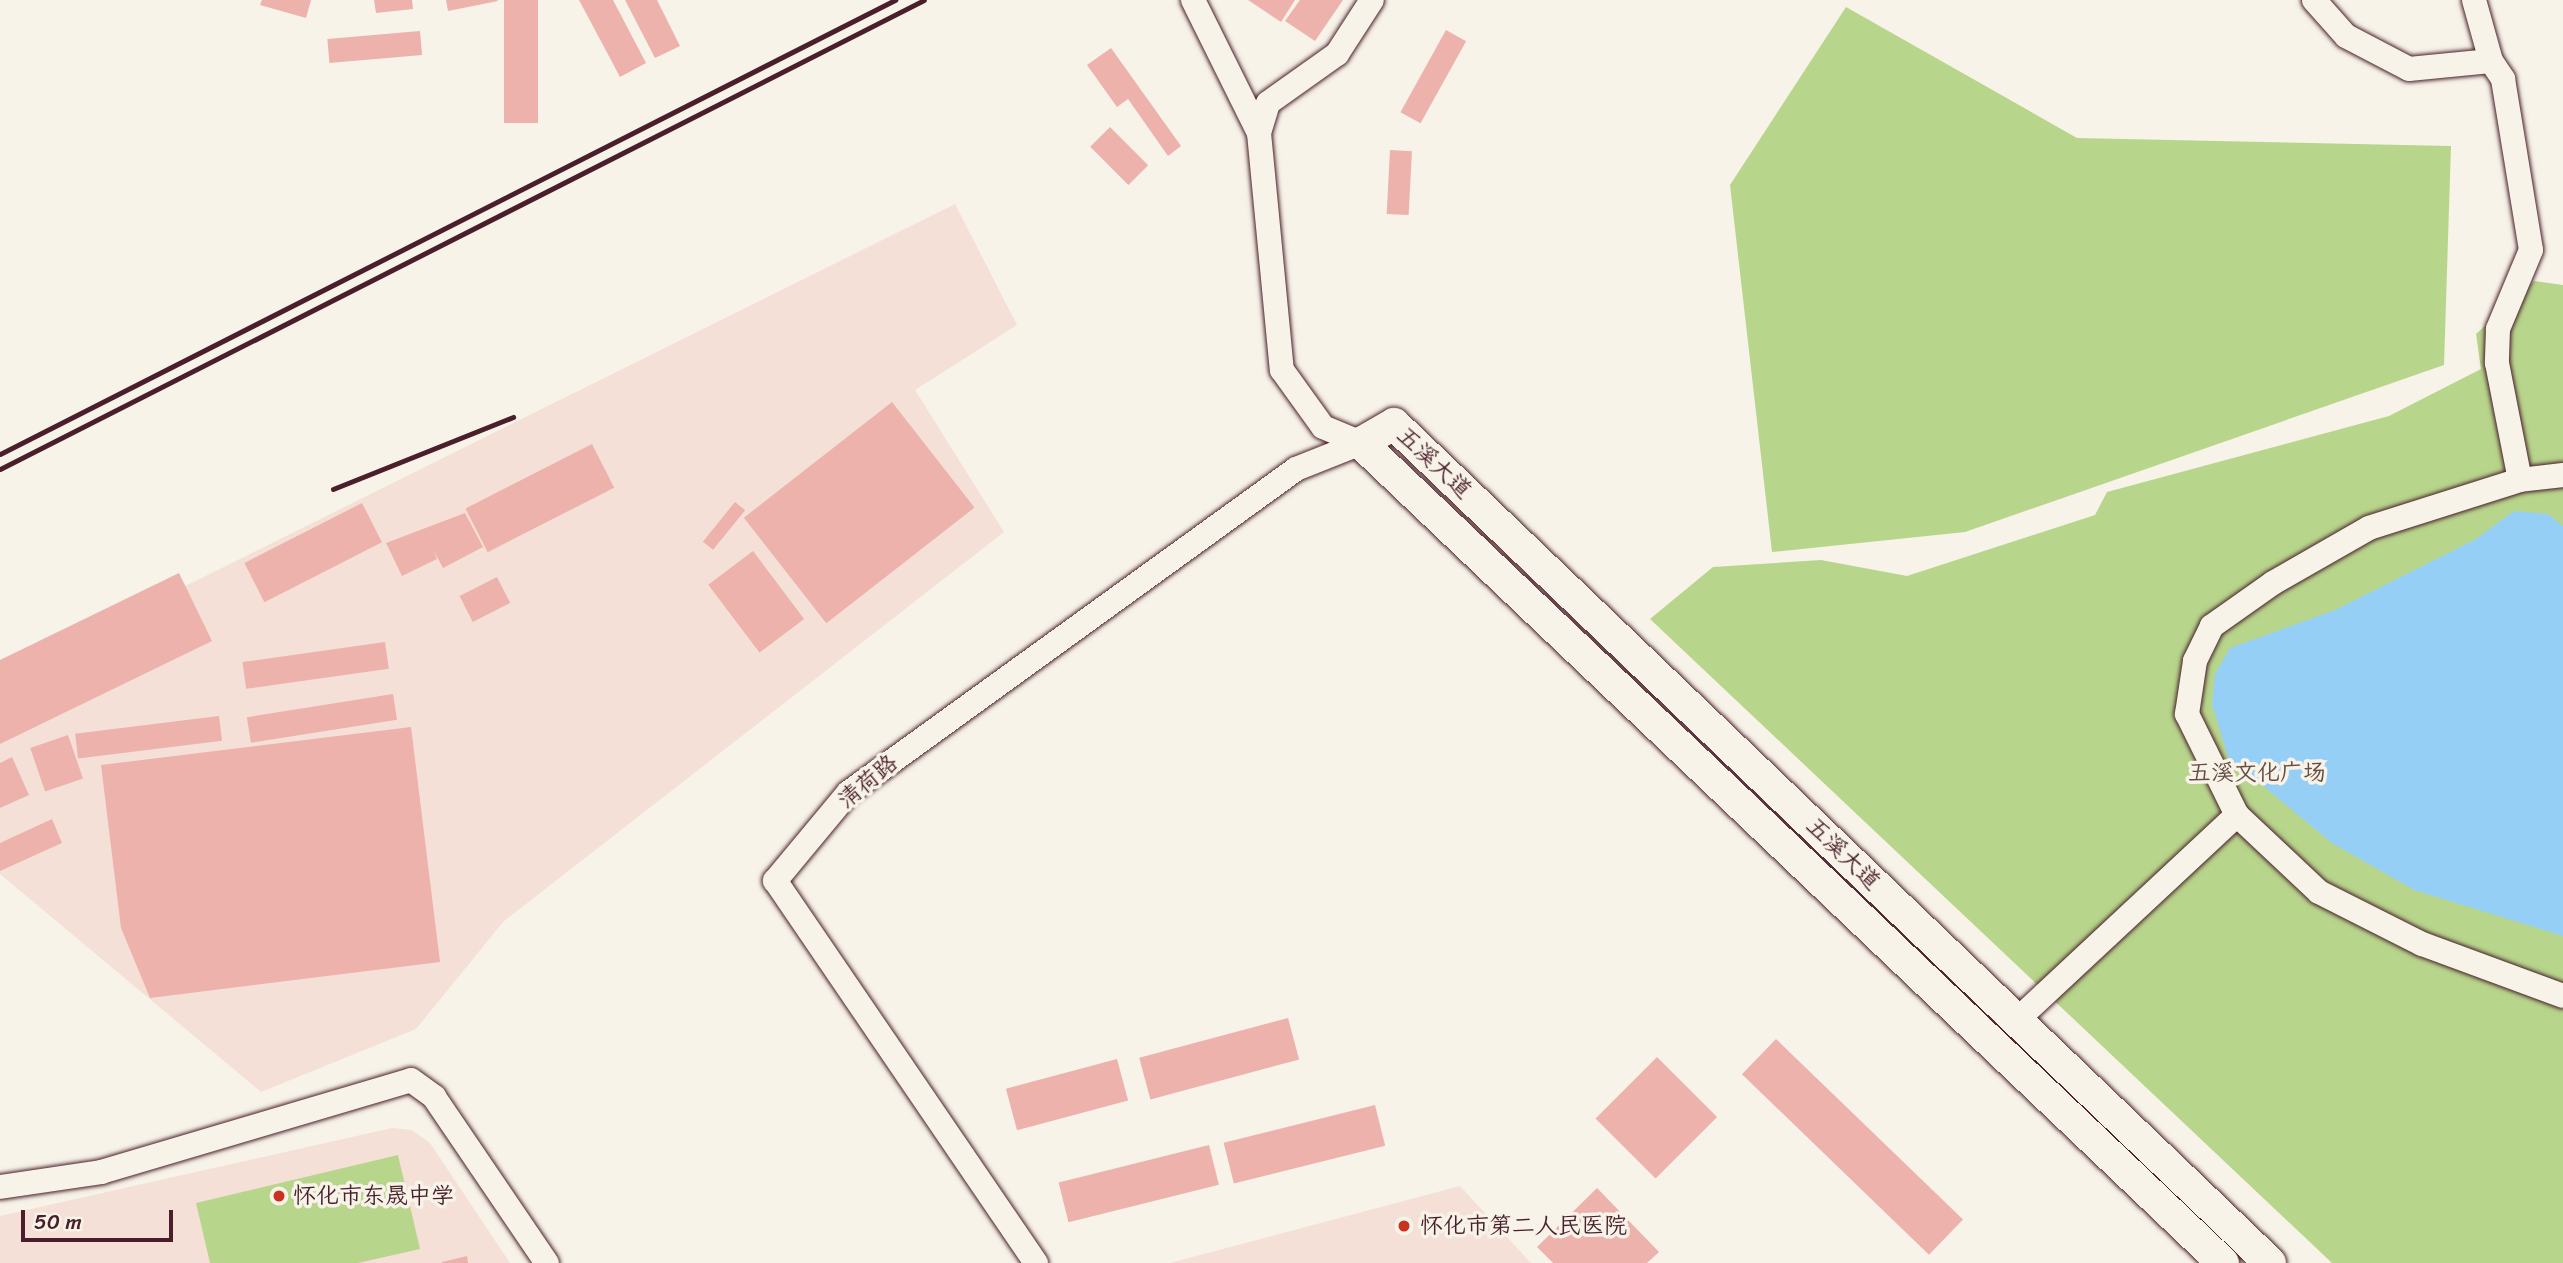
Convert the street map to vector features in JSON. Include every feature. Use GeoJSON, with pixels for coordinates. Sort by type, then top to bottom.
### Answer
{"type":"FeatureCollection","features":[{"type":"Feature","properties":{"kind":"main road","name":"五溪大道"},"geometry":{"type":"LineString","coordinates":[[2223,1263],[1360,443],[1394,424],[2270,1263]]}},
{"type":"Feature","properties":{"kind":"street"},"geometry":{"type":"LineString","coordinates":[[1193,0],[1259,133],[1282,370],[1323,427],[1360,443]]}},
{"type":"Feature","properties":{"kind":"street"},"geometry":{"type":"LineString","coordinates":[[1259,133],[1268,103],[1337,54],[1372,0]]}},
{"type":"Feature","properties":{"kind":"street"},"geometry":{"type":"LineString","coordinates":[[2315,0],[2346,36],[2409,69],[2491,61]]}},
{"type":"Feature","properties":{"kind":"street"},"geometry":{"type":"LineString","coordinates":[[2474,0],[2491,61],[2503,79],[2531,250],[2498,329],[2497,363],[2520,480]]}},
{"type":"Feature","properties":{"kind":"street","name":"清荷路"},"geometry":{"type":"LineString","coordinates":[[1036,1263],[775,881],[849,793],[1296,469],[1360,443]]}},
{"type":"Feature","properties":{"kind":"street"},"geometry":{"type":"LineString","coordinates":[[2563,475],[2520,480],[2369,528],[2212,626],[2195,661],[2187,714],[2237,815],[2319,892],[2422,944],[2563,996]]}},
{"type":"Feature","properties":{"kind":"street"},"geometry":{"type":"LineString","coordinates":[[2017,1020],[2237,815]]}},
{"type":"Feature","properties":{"kind":"street"},"geometry":{"type":"LineString","coordinates":[[0,1187],[101,1172],[411,1080],[435,1097],[547,1263]]}},
{"type":"Feature","properties":{"kind":"shaded area"},"geometry":{"type":"Polygon","coordinates":[[[955,204],[1017,325],[915,390],[1004,532],[503,922],[416,1029],[261,1092],[0,874],[0,678],[955,204]]]}},
{"type":"Feature","properties":{"kind":"shaded area","name":"怀化市东晟中学"},"geometry":{"type":"Polygon","coordinates":[[[392,1128],[412,1130],[430,1143],[510,1263],[0,1263],[0,1216],[392,1128]]]}},
{"type":"Feature","properties":{"kind":"shaded area","name":"怀化市第二人民医院"},"geometry":{"type":"Polygon","coordinates":[[[1460,1186],[1531,1263],[1170,1263],[1460,1186]]]}},
{"type":"Feature","properties":{"kind":"green space"},"geometry":{"type":"Polygon","coordinates":[[[1846,7],[2077,138],[2451,146],[2444,365],[1965,532],[1772,552],[1730,185],[1846,7]]]}},
{"type":"Feature","properties":{"kind":"green space","name":"五溪文化广场"},"geometry":{"type":"Polygon","coordinates":[[[2534,281],[2563,285],[2563,1263],[2332,1263],[1650,619],[1713,567],[1821,560],[1907,576],[2095,515],[2107,492],[2389,416],[2481,369],[2476,334],[2534,281]]]}},
{"type":"Feature","properties":{"kind":"green space"},"geometry":{"type":"Polygon","coordinates":[[[398,1155],[420,1249],[358,1263],[210,1263],[196,1203],[398,1155]]]}},
{"type":"Feature","properties":{"kind":"water"},"geometry":{"type":"Polygon","coordinates":[[[2514,511],[2548,514],[2563,526],[2563,936],[2414,890],[2332,843],[2228,757],[2212,704],[2215,674],[2230,648],[2335,610],[2476,539],[2514,511]]]}},
{"type":"Feature","properties":{"kind":"building"},"geometry":{"type":"Polygon","coordinates":[[[262,0],[311,0],[306,18],[260,5],[262,0]]]}},
{"type":"Feature","properties":{"kind":"building"},"geometry":{"type":"Polygon","coordinates":[[[374,0],[412,0],[413,9],[376,13],[374,0]]]}},
{"type":"Feature","properties":{"kind":"building"},"geometry":{"type":"Polygon","coordinates":[[[446,0],[497,0],[498,1],[448,11],[446,0]]]}},
{"type":"Feature","properties":{"kind":"building"},"geometry":{"type":"Polygon","coordinates":[[[504,0],[538,0],[538,123],[504,123],[504,0]]]}},
{"type":"Feature","properties":{"kind":"building"},"geometry":{"type":"Polygon","coordinates":[[[579,0],[613,0],[646,63],[620,77],[579,0]]]}},
{"type":"Feature","properties":{"kind":"building"},"geometry":{"type":"Polygon","coordinates":[[[625,0],[657,0],[680,46],[655,58],[625,0]]]}},
{"type":"Feature","properties":{"kind":"building"},"geometry":{"type":"Polygon","coordinates":[[[1248,0],[1295,0],[1281,22],[1248,0]]]}},
{"type":"Feature","properties":{"kind":"building"},"geometry":{"type":"Polygon","coordinates":[[[1300,0],[1343,0],[1315,41],[1285,21],[1300,0]]]}},
{"type":"Feature","properties":{"kind":"building"},"geometry":{"type":"Polygon","coordinates":[[[1446,30],[1466,41],[1421,123],[1400,112],[1446,30]]]}},
{"type":"Feature","properties":{"kind":"building"},"geometry":{"type":"Polygon","coordinates":[[[420,31],[422,55],[329,63],[327,39],[420,31]]]}},
{"type":"Feature","properties":{"kind":"building"},"geometry":{"type":"Polygon","coordinates":[[[1111,48],[1181,146],[1168,156],[1128,99],[1117,107],[1087,65],[1111,48]]]}},
{"type":"Feature","properties":{"kind":"building"},"geometry":{"type":"Polygon","coordinates":[[[1110,127],[1148,165],[1128,185],[1090,147],[1110,127]]]}},
{"type":"Feature","properties":{"kind":"building"},"geometry":{"type":"Polygon","coordinates":[[[1390,150],[1412,151],[1409,215],[1387,214],[1390,150]]]}},
{"type":"Feature","properties":{"kind":"building"},"geometry":{"type":"Polygon","coordinates":[[[892,402],[974,508],[826,623],[744,518],[892,402]]]}},
{"type":"Feature","properties":{"kind":"building"},"geometry":{"type":"Polygon","coordinates":[[[592,444],[614,488],[488,552],[465,508],[592,444]]]}},
{"type":"Feature","properties":{"kind":"building"},"geometry":{"type":"Polygon","coordinates":[[[735,502],[745,510],[713,550],[703,542],[735,502]]]}},
{"type":"Feature","properties":{"kind":"building"},"geometry":{"type":"Polygon","coordinates":[[[362,503],[382,542],[264,602],[244,563],[362,503]]]}},
{"type":"Feature","properties":{"kind":"building"},"geometry":{"type":"Polygon","coordinates":[[[465,513],[483,547],[443,568],[434,551],[437,559],[402,576],[386,543],[465,513]]]}},
{"type":"Feature","properties":{"kind":"building"},"geometry":{"type":"Polygon","coordinates":[[[753,551],[804,619],[759,653],[708,585],[753,551]]]}},
{"type":"Feature","properties":{"kind":"building"},"geometry":{"type":"Polygon","coordinates":[[[179,573],[212,641],[0,744],[0,660],[179,573]]]}},
{"type":"Feature","properties":{"kind":"building"},"geometry":{"type":"Polygon","coordinates":[[[497,577],[510,603],[473,622],[460,596],[497,577]]]}},
{"type":"Feature","properties":{"kind":"building"},"geometry":{"type":"Polygon","coordinates":[[[385,642],[389,669],[246,689],[242,662],[385,642]]]}},
{"type":"Feature","properties":{"kind":"building"},"geometry":{"type":"Polygon","coordinates":[[[393,694],[397,720],[251,743],[247,717],[393,694]]]}},
{"type":"Feature","properties":{"kind":"building"},"geometry":{"type":"Polygon","coordinates":[[[219,716],[222,741],[78,758],[75,734],[219,716]]]}},
{"type":"Feature","properties":{"kind":"building"},"geometry":{"type":"Polygon","coordinates":[[[411,727],[440,962],[150,998],[121,928],[101,765],[411,727]]]}},
{"type":"Feature","properties":{"kind":"building"},"geometry":{"type":"Polygon","coordinates":[[[68,735],[83,778],[45,792],[30,748],[68,735]]]}},
{"type":"Feature","properties":{"kind":"building"},"geometry":{"type":"Polygon","coordinates":[[[12,757],[29,795],[0,808],[0,763],[12,757]]]}},
{"type":"Feature","properties":{"kind":"building"},"geometry":{"type":"Polygon","coordinates":[[[52,819],[62,843],[0,871],[0,843],[52,819]]]}},
{"type":"Feature","properties":{"kind":"building"},"geometry":{"type":"Polygon","coordinates":[[[1288,1018],[1299,1060],[1150,1099],[1139,1058],[1288,1018]]]}},
{"type":"Feature","properties":{"kind":"building"},"geometry":{"type":"Polygon","coordinates":[[[1776,1039],[1963,1220],[1929,1255],[1742,1074],[1776,1039]]]}},
{"type":"Feature","properties":{"kind":"building"},"geometry":{"type":"Polygon","coordinates":[[[1657,1057],[1717,1117],[1656,1179],[1595,1119],[1657,1057]]]}},
{"type":"Feature","properties":{"kind":"building"},"geometry":{"type":"Polygon","coordinates":[[[1117,1059],[1128,1101],[1017,1130],[1006,1089],[1117,1059]]]}},
{"type":"Feature","properties":{"kind":"building"},"geometry":{"type":"Polygon","coordinates":[[[1375,1105],[1385,1146],[1234,1183],[1224,1143],[1375,1105]]]}},
{"type":"Feature","properties":{"kind":"building"},"geometry":{"type":"Polygon","coordinates":[[[1209,1145],[1219,1185],[1069,1222],[1059,1182],[1209,1145]]]}},
{"type":"Feature","properties":{"kind":"building"},"geometry":{"type":"Polygon","coordinates":[[[1597,1188],[1659,1252],[1647,1263],[1553,1263],[1537,1247],[1597,1188]]]}},
{"type":"Feature","properties":{"kind":"building"},"geometry":{"type":"Polygon","coordinates":[[[467,1256],[468,1263],[442,1263],[442,1262],[467,1256]]]}},
{"type":"Feature","properties":{"kind":"railway"},"geometry":{"type":"LineString","coordinates":[[0,454],[895,0]]}},
{"type":"Feature","properties":{"kind":"railway"},"geometry":{"type":"LineString","coordinates":[[0,469],[924,0]]}},
{"type":"Feature","properties":{"kind":"railway"},"geometry":{"type":"LineString","coordinates":[[333,489],[513,417]]}},
{"type":"Feature","properties":{"kind":"place","name":"怀化市东晟中学"},"geometry":{"type":"Point","coordinates":[279,1196]}},
{"type":"Feature","properties":{"kind":"place","name":"怀化市第二人民医院"},"geometry":{"type":"Point","coordinates":[1404,1226]}}]}
